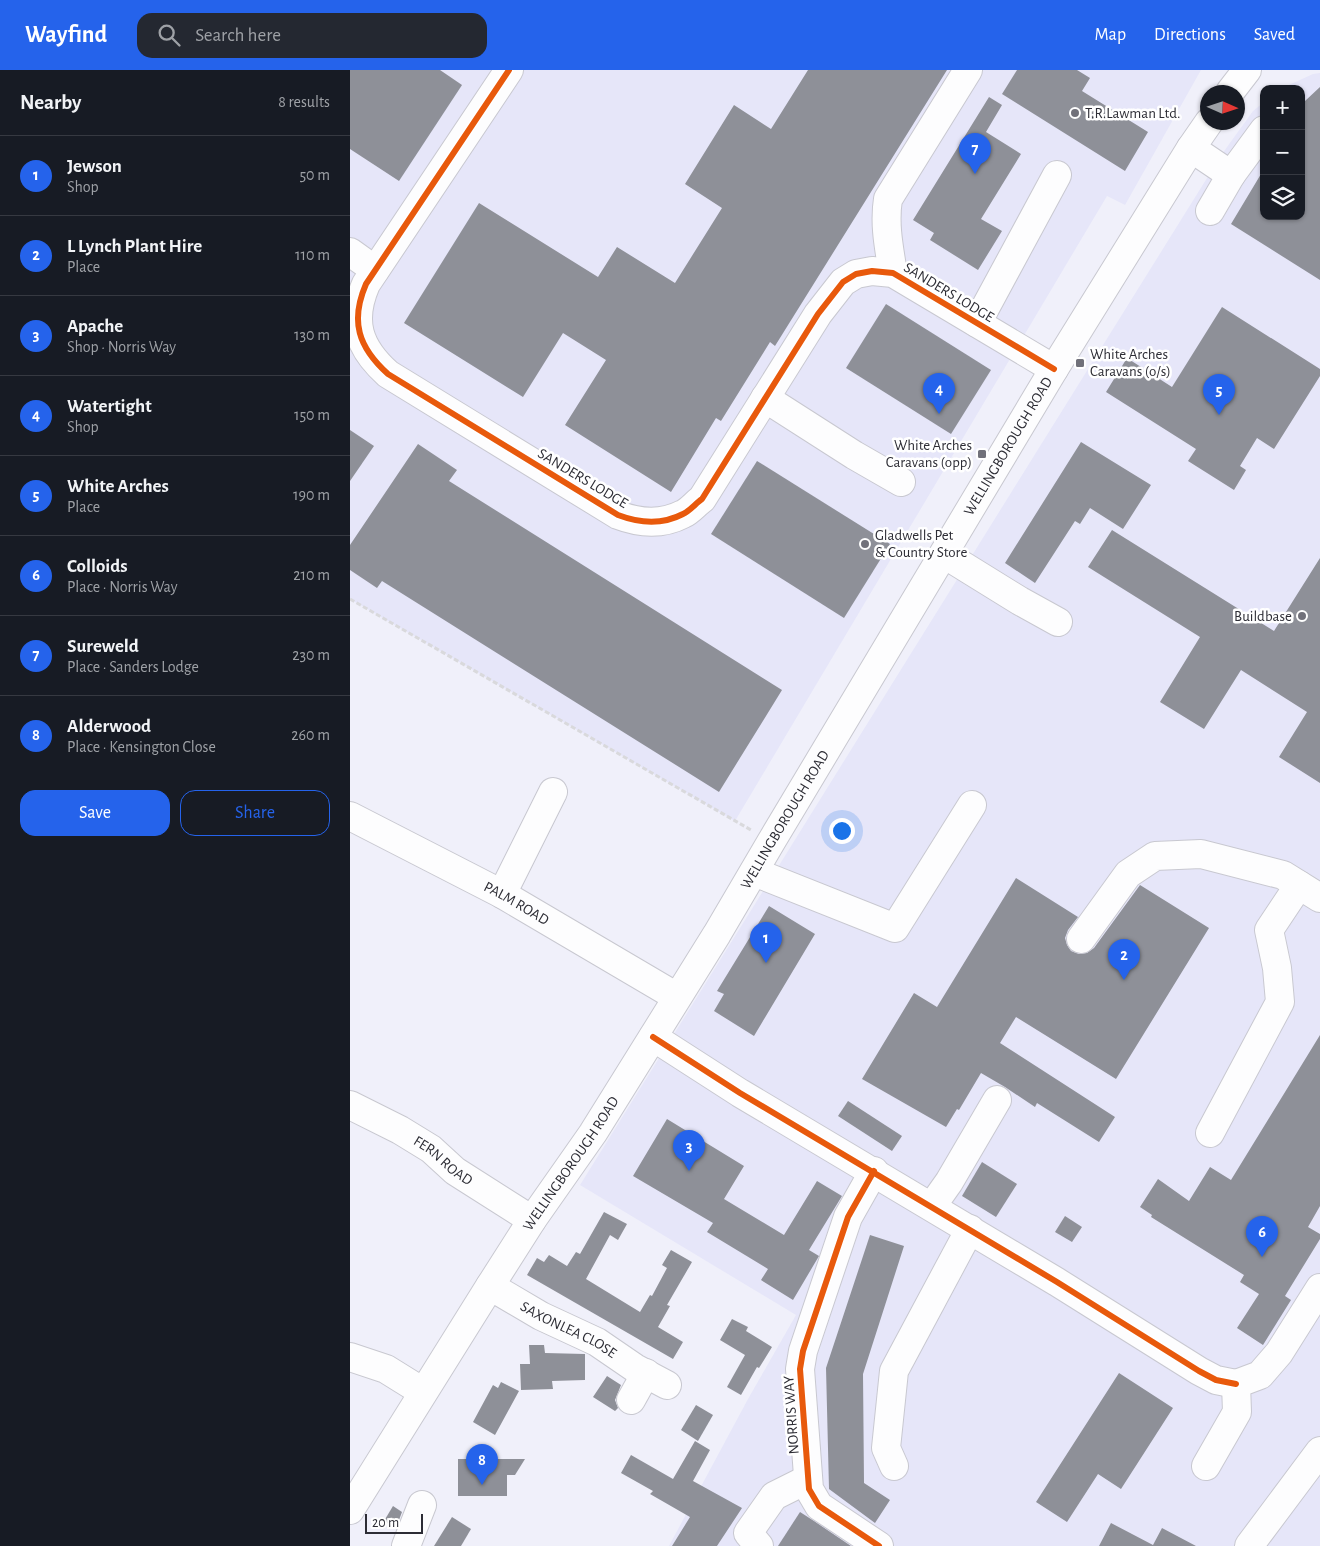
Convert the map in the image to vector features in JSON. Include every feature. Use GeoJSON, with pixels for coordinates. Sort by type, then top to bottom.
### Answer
{"type":"FeatureCollection","features":[{"type":"Feature","properties":{"kind":"street","name":"SANDERS LODGE"},"geometry":{"type":"LineString","coordinates":[[893,273],[887,233],[886,210],[888,199],[968,70]]}},
{"type":"Feature","properties":{"kind":"street"},"geometry":{"type":"LineString","coordinates":[[1235,85],[1247,70]]}},
{"type":"Feature","properties":{"kind":"street","name":"SANDERS LODGE"},"geometry":{"type":"LineString","coordinates":[[499,73],[359,298],[357,315],[359,332],[366,351],[375,363],[388,374],[618,515],[630,520],[643,522],[663,521],[684,514],[702,498],[818,314],[843,282],[856,274],[872,270],[893,273],[1054,369]]}},
{"type":"Feature","properties":{"kind":"street","name":"WELLINGBOROUGH ROAD"},"geometry":{"type":"LineString","coordinates":[[350,1510],[532,1220],[593,1133],[678,997],[1054,369],[1204,130]]}},
{"type":"Feature","properties":{"kind":"street"},"geometry":{"type":"LineString","coordinates":[[1210,211],[1231,175],[1260,135]]}},
{"type":"Feature","properties":{"kind":"street"},"geometry":{"type":"LineString","coordinates":[[1192,148],[1231,175]]}},
{"type":"Feature","properties":{"kind":"street"},"geometry":{"type":"LineString","coordinates":[[977,323],[1056,175]]}},
{"type":"Feature","properties":{"kind":"street"},"geometry":{"type":"LineString","coordinates":[[350,252],[375,270]]}},
{"type":"Feature","properties":{"kind":"street"},"geometry":{"type":"LineString","coordinates":[[765,398],[854,455],[901,482]]}},
{"type":"Feature","properties":{"kind":"street"},"geometry":{"type":"LineString","coordinates":[[944,554],[1058,622]]}},
{"type":"Feature","properties":{"kind":"street"},"geometry":{"type":"LineString","coordinates":[[502,894],[553,792]]}},
{"type":"Feature","properties":{"kind":"street"},"geometry":{"type":"LineString","coordinates":[[754,872],[894,928],[972,805]]}},
{"type":"Feature","properties":{"kind":"street","name":"PALM ROAD"},"geometry":{"type":"LineString","coordinates":[[350,816],[502,894],[678,997]]}},
{"type":"Feature","properties":{"kind":"street"},"geometry":{"type":"LineString","coordinates":[[1082,938],[1128,874],[1155,856],[1201,854],[1283,875],[1310,891],[1269,930],[1277,968],[1280,1002],[1210,1133]]}},
{"type":"Feature","properties":{"kind":"street"},"geometry":{"type":"LineString","coordinates":[[653,1037],[740,1093],[932,1206],[1216,1380],[1236,1384],[1260,1375],[1279,1352],[1320,1288]]}},
{"type":"Feature","properties":{"kind":"street"},"geometry":{"type":"LineString","coordinates":[[932,1206],[949,1182],[997,1100]]}},
{"type":"Feature","properties":{"kind":"street","name":"FERN ROAD"},"geometry":{"type":"LineString","coordinates":[[350,1105],[400,1130],[430,1149],[455,1171],[532,1220]]}},
{"type":"Feature","properties":{"kind":"street","name":"NORRIS WAY"},"geometry":{"type":"LineString","coordinates":[[874,1172],[848,1216],[803,1350],[800,1369],[809,1489],[819,1506],[879,1546]]}},
{"type":"Feature","properties":{"kind":"street"},"geometry":{"type":"LineString","coordinates":[[894,1466],[886,1448],[894,1371],[970,1230]]}},
{"type":"Feature","properties":{"kind":"street","name":"SAXONLEA CLOSE"},"geometry":{"type":"LineString","coordinates":[[490,1286],[541,1316],[597,1342],[656,1380],[631,1400]]}},
{"type":"Feature","properties":{"kind":"street"},"geometry":{"type":"LineString","coordinates":[[350,1357],[386,1369],[423,1392]]}},
{"type":"Feature","properties":{"kind":"street"},"geometry":{"type":"LineString","coordinates":[[1206,1466],[1237,1412],[1236,1384]]}},
{"type":"Feature","properties":{"kind":"street"},"geometry":{"type":"LineString","coordinates":[[1249,1546],[1320,1451]]}},
{"type":"Feature","properties":{"kind":"street"},"geometry":{"type":"LineString","coordinates":[[759,1546],[748,1534],[774,1496],[808,1480]]}},
{"type":"Feature","properties":{"kind":"street"},"geometry":{"type":"LineString","coordinates":[[406,1546],[422,1505]]}},
{"type":"Feature","properties":{"kind":"path"},"geometry":{"type":"LineString","coordinates":[[350,599],[771,842]]}},
{"type":"Feature","properties":{"kind":"shaded area"},"geometry":{"type":"Polygon","coordinates":[[[350,70],[1201,70],[1125,205],[1107,196],[735,821],[350,599],[350,70]]]}},
{"type":"Feature","properties":{"kind":"shaded area"},"geometry":{"type":"Polygon","coordinates":[[[1320,73],[1320,1546],[669,1546],[748,1399],[796,1315],[580,1185],[1222,154],[1239,130],[1245,130],[1245,122],[1260,105],[1260,220],[1305,220],[1305,85],[1289,85],[1313,74],[1320,73]]]}},
{"type":"Feature","properties":{"kind":"building"},"geometry":{"type":"Polygon","coordinates":[[[350,70],[440,70],[462,85],[399,181],[350,149],[350,70]]]}},
{"type":"Feature","properties":{"kind":"building"},"geometry":{"type":"Polygon","coordinates":[[[808,70],[947,70],[775,346],[770,342],[721,421],[716,418],[671,492],[565,425],[606,360],[563,333],[523,397],[404,323],[479,203],[598,277],[617,247],[675,283],[722,208],[685,184],[734,105],[771,129],[808,70]]]}},
{"type":"Feature","properties":{"kind":"building","name":"T.R.Lawman Ltd."},"geometry":{"type":"Polygon","coordinates":[[[1017,70],[1077,70],[1090,78],[1082,91],[1148,132],[1125,171],[1002,94],[1017,70]]]}},
{"type":"Feature","properties":{"kind":"building"},"geometry":{"type":"Polygon","coordinates":[[[1320,87],[1320,280],[1231,224],[1260,176],[1260,220],[1305,220],[1305,101],[1320,87]]]}},
{"type":"Feature","properties":{"kind":"building"},"geometry":{"type":"Polygon","coordinates":[[[989,97],[1002,105],[986,132],[1021,154],[981,219],[1002,231],[978,270],[930,240],[934,233],[913,220],[989,97]]]}},
{"type":"Feature","properties":{"kind":"building"},"geometry":{"type":"Polygon","coordinates":[[[886,304],[991,370],[951,434],[846,368],[886,304]]]}},
{"type":"Feature","properties":{"kind":"building"},"geometry":{"type":"Polygon","coordinates":[[[1222,307],[1320,369],[1320,376],[1274,449],[1257,438],[1240,466],[1246,470],[1234,490],[1188,461],[1196,449],[1106,392],[1127,358],[1172,387],[1222,307]]]}},
{"type":"Feature","properties":{"kind":"building"},"geometry":{"type":"Polygon","coordinates":[[[350,430],[374,446],[350,481],[350,430]]]}},
{"type":"Feature","properties":{"kind":"building"},"geometry":{"type":"Polygon","coordinates":[[[1081,442],[1151,485],[1123,529],[1090,508],[1080,524],[1075,521],[1035,583],[1005,563],[1081,442]]]}},
{"type":"Feature","properties":{"kind":"building"},"geometry":{"type":"Polygon","coordinates":[[[418,444],[457,470],[449,481],[782,690],[719,792],[382,581],[377,588],[350,570],[350,545],[418,444]]]}},
{"type":"Feature","properties":{"kind":"building"},"geometry":{"type":"Polygon","coordinates":[[[757,461],[890,544],[844,618],[711,534],[757,461]]]}},
{"type":"Feature","properties":{"kind":"building"},"geometry":{"type":"Polygon","coordinates":[[[1112,530],[1274,631],[1320,558],[1320,783],[1279,757],[1307,712],[1241,670],[1204,729],[1160,702],[1200,637],[1088,567],[1112,530]]]}},
{"type":"Feature","properties":{"kind":"building"},"geometry":{"type":"Polygon","coordinates":[[[1016,878],[1078,917],[1068,930],[1065,938],[1071,951],[1079,954],[1087,953],[1094,948],[1140,885],[1209,928],[1116,1079],[1016,1017],[1000,1043],[1115,1117],[1099,1142],[1037,1103],[1035,1107],[981,1073],[959,1110],[957,1109],[946,1127],[862,1079],[914,993],[937,1007],[1016,878]]]}},
{"type":"Feature","properties":{"kind":"building"},"geometry":{"type":"Polygon","coordinates":[[[769,906],[815,934],[754,1036],[714,1011],[724,994],[717,991],[769,906]]]}},
{"type":"Feature","properties":{"kind":"building"},"geometry":{"type":"Polygon","coordinates":[[[1320,1035],[1320,1206],[1308,1227],[1320,1234],[1320,1239],[1285,1296],[1291,1300],[1263,1345],[1237,1328],[1259,1294],[1240,1282],[1244,1275],[1151,1217],[1152,1215],[1140,1207],[1158,1179],[1189,1201],[1210,1167],[1231,1180],[1320,1035]]]}},
{"type":"Feature","properties":{"kind":"building"},"geometry":{"type":"Polygon","coordinates":[[[848,1101],[902,1136],[892,1151],[838,1116],[848,1101]]]}},
{"type":"Feature","properties":{"kind":"building"},"geometry":{"type":"Polygon","coordinates":[[[667,1119],[744,1166],[724,1199],[784,1235],[817,1181],[842,1196],[809,1250],[819,1256],[793,1300],[761,1280],[768,1269],[707,1232],[713,1223],[633,1176],[667,1119]]]}},
{"type":"Feature","properties":{"kind":"building"},"geometry":{"type":"Polygon","coordinates":[[[982,1162],[1017,1184],[996,1217],[962,1196],[982,1162]]]}},
{"type":"Feature","properties":{"kind":"building"},"geometry":{"type":"Polygon","coordinates":[[[604,1212],[627,1224],[618,1240],[610,1235],[586,1279],[640,1312],[650,1295],[652,1296],[667,1268],[662,1265],[671,1250],[692,1262],[667,1305],[670,1306],[658,1327],[683,1342],[673,1359],[527,1275],[537,1258],[544,1262],[549,1255],[567,1266],[576,1252],[580,1254],[604,1212]]]}},
{"type":"Feature","properties":{"kind":"building"},"geometry":{"type":"Polygon","coordinates":[[[1065,1216],[1082,1227],[1072,1242],[1055,1232],[1065,1216]]]}},
{"type":"Feature","properties":{"kind":"building"},"geometry":{"type":"Polygon","coordinates":[[[870,1235],[904,1246],[863,1374],[864,1483],[890,1500],[875,1523],[829,1489],[826,1368],[870,1235]]]}},
{"type":"Feature","properties":{"kind":"building"},"geometry":{"type":"Polygon","coordinates":[[[732,1319],[748,1327],[746,1331],[772,1347],[759,1368],[757,1367],[741,1395],[727,1387],[745,1355],[720,1340],[732,1319]]]}},
{"type":"Feature","properties":{"kind":"building"},"geometry":{"type":"Polygon","coordinates":[[[529,1345],[544,1345],[545,1353],[585,1354],[585,1380],[552,1381],[553,1389],[521,1390],[520,1364],[530,1364],[529,1345]]]}},
{"type":"Feature","properties":{"kind":"building"},"geometry":{"type":"Polygon","coordinates":[[[1119,1373],[1173,1408],[1121,1489],[1098,1474],[1067,1522],[1036,1502],[1119,1373]]]}},
{"type":"Feature","properties":{"kind":"building"},"geometry":{"type":"Polygon","coordinates":[[[607,1376],[621,1385],[615,1400],[618,1408],[615,1411],[593,1397],[607,1376]]]}},
{"type":"Feature","properties":{"kind":"building"},"geometry":{"type":"Polygon","coordinates":[[[501,1382],[519,1391],[495,1435],[473,1422],[493,1385],[498,1388],[501,1382]]]}},
{"type":"Feature","properties":{"kind":"building"},"geometry":{"type":"Polygon","coordinates":[[[696,1405],[713,1415],[698,1441],[681,1430],[696,1405]]]}},
{"type":"Feature","properties":{"kind":"building"},"geometry":{"type":"Polygon","coordinates":[[[695,1441],[710,1450],[693,1481],[742,1508],[717,1546],[672,1546],[690,1517],[650,1494],[653,1491],[621,1473],[631,1455],[673,1479],[695,1441]]]}},
{"type":"Feature","properties":{"kind":"building"},"geometry":{"type":"Polygon","coordinates":[[[458,1459],[525,1459],[515,1475],[507,1475],[507,1496],[458,1496],[458,1459]]]}},
{"type":"Feature","properties":{"kind":"building"},"geometry":{"type":"Polygon","coordinates":[[[393,1506],[402,1512],[396,1528],[384,1521],[393,1506]]]}},
{"type":"Feature","properties":{"kind":"building"},"geometry":{"type":"Polygon","coordinates":[[[800,1512],[814,1521],[851,1546],[778,1546],[800,1512]]]}},
{"type":"Feature","properties":{"kind":"building"},"geometry":{"type":"Polygon","coordinates":[[[452,1517],[471,1529],[461,1546],[434,1546],[452,1517]]]}},
{"type":"Feature","properties":{"kind":"building"},"geometry":{"type":"Polygon","coordinates":[[[1111,1523],[1153,1545],[1162,1528],[1196,1546],[1099,1546],[1111,1523]]]}},
{"type":"Feature","properties":{"kind":"cycle path"},"geometry":{"type":"LineString","coordinates":[[509,70],[366,284],[358,310],[360,333],[370,354],[388,374],[618,515],[650,522],[667,520],[686,513],[702,499],[818,314],[843,282],[856,274],[872,271],[893,273],[1054,369]]}},
{"type":"Feature","properties":{"kind":"cycle path"},"geometry":{"type":"LineString","coordinates":[[653,1037],[740,1093],[1057,1282],[1199,1371],[1216,1380],[1236,1384]]}},
{"type":"Feature","properties":{"kind":"cycle path"},"geometry":{"type":"LineString","coordinates":[[874,1171],[848,1217],[803,1351],[800,1369],[809,1489],[819,1506],[879,1546]]}},
{"type":"Feature","properties":{"kind":"place","name":"T.R.Lawman Ltd."},"geometry":{"type":"Point","coordinates":[1075,113]}},
{"type":"Feature","properties":{"kind":"place","name":"Sureweld"},"geometry":{"type":"Point","coordinates":[975,174]}},
{"type":"Feature","properties":{"kind":"place","name":"White Arches Caravans (o/s)"},"geometry":{"type":"Point","coordinates":[1080,363]}},
{"type":"Feature","properties":{"kind":"place","name":"Watertight"},"geometry":{"type":"Point","coordinates":[939,414]}},
{"type":"Feature","properties":{"kind":"place","name":"White Arches"},"geometry":{"type":"Point","coordinates":[1219,415]}},
{"type":"Feature","properties":{"kind":"place","name":"White Arches Caravans (opp)"},"geometry":{"type":"Point","coordinates":[982,454]}},
{"type":"Feature","properties":{"kind":"place","name":"Gladwells Pet & Country Store"},"geometry":{"type":"Point","coordinates":[865,544]}},
{"type":"Feature","properties":{"kind":"place","name":"Buildbase"},"geometry":{"type":"Point","coordinates":[1302,616]}},
{"type":"Feature","properties":{"kind":"place","name":"Jewson"},"geometry":{"type":"Point","coordinates":[766,963]}},
{"type":"Feature","properties":{"kind":"place","name":"L Lynch Plant Hire"},"geometry":{"type":"Point","coordinates":[1124,980]}},
{"type":"Feature","properties":{"kind":"place","name":"Apache"},"geometry":{"type":"Point","coordinates":[689,1171]}},
{"type":"Feature","properties":{"kind":"place","name":"Colloids"},"geometry":{"type":"Point","coordinates":[1262,1257]}},
{"type":"Feature","properties":{"kind":"place","name":"Alderwood"},"geometry":{"type":"Point","coordinates":[482,1485]}}]}
